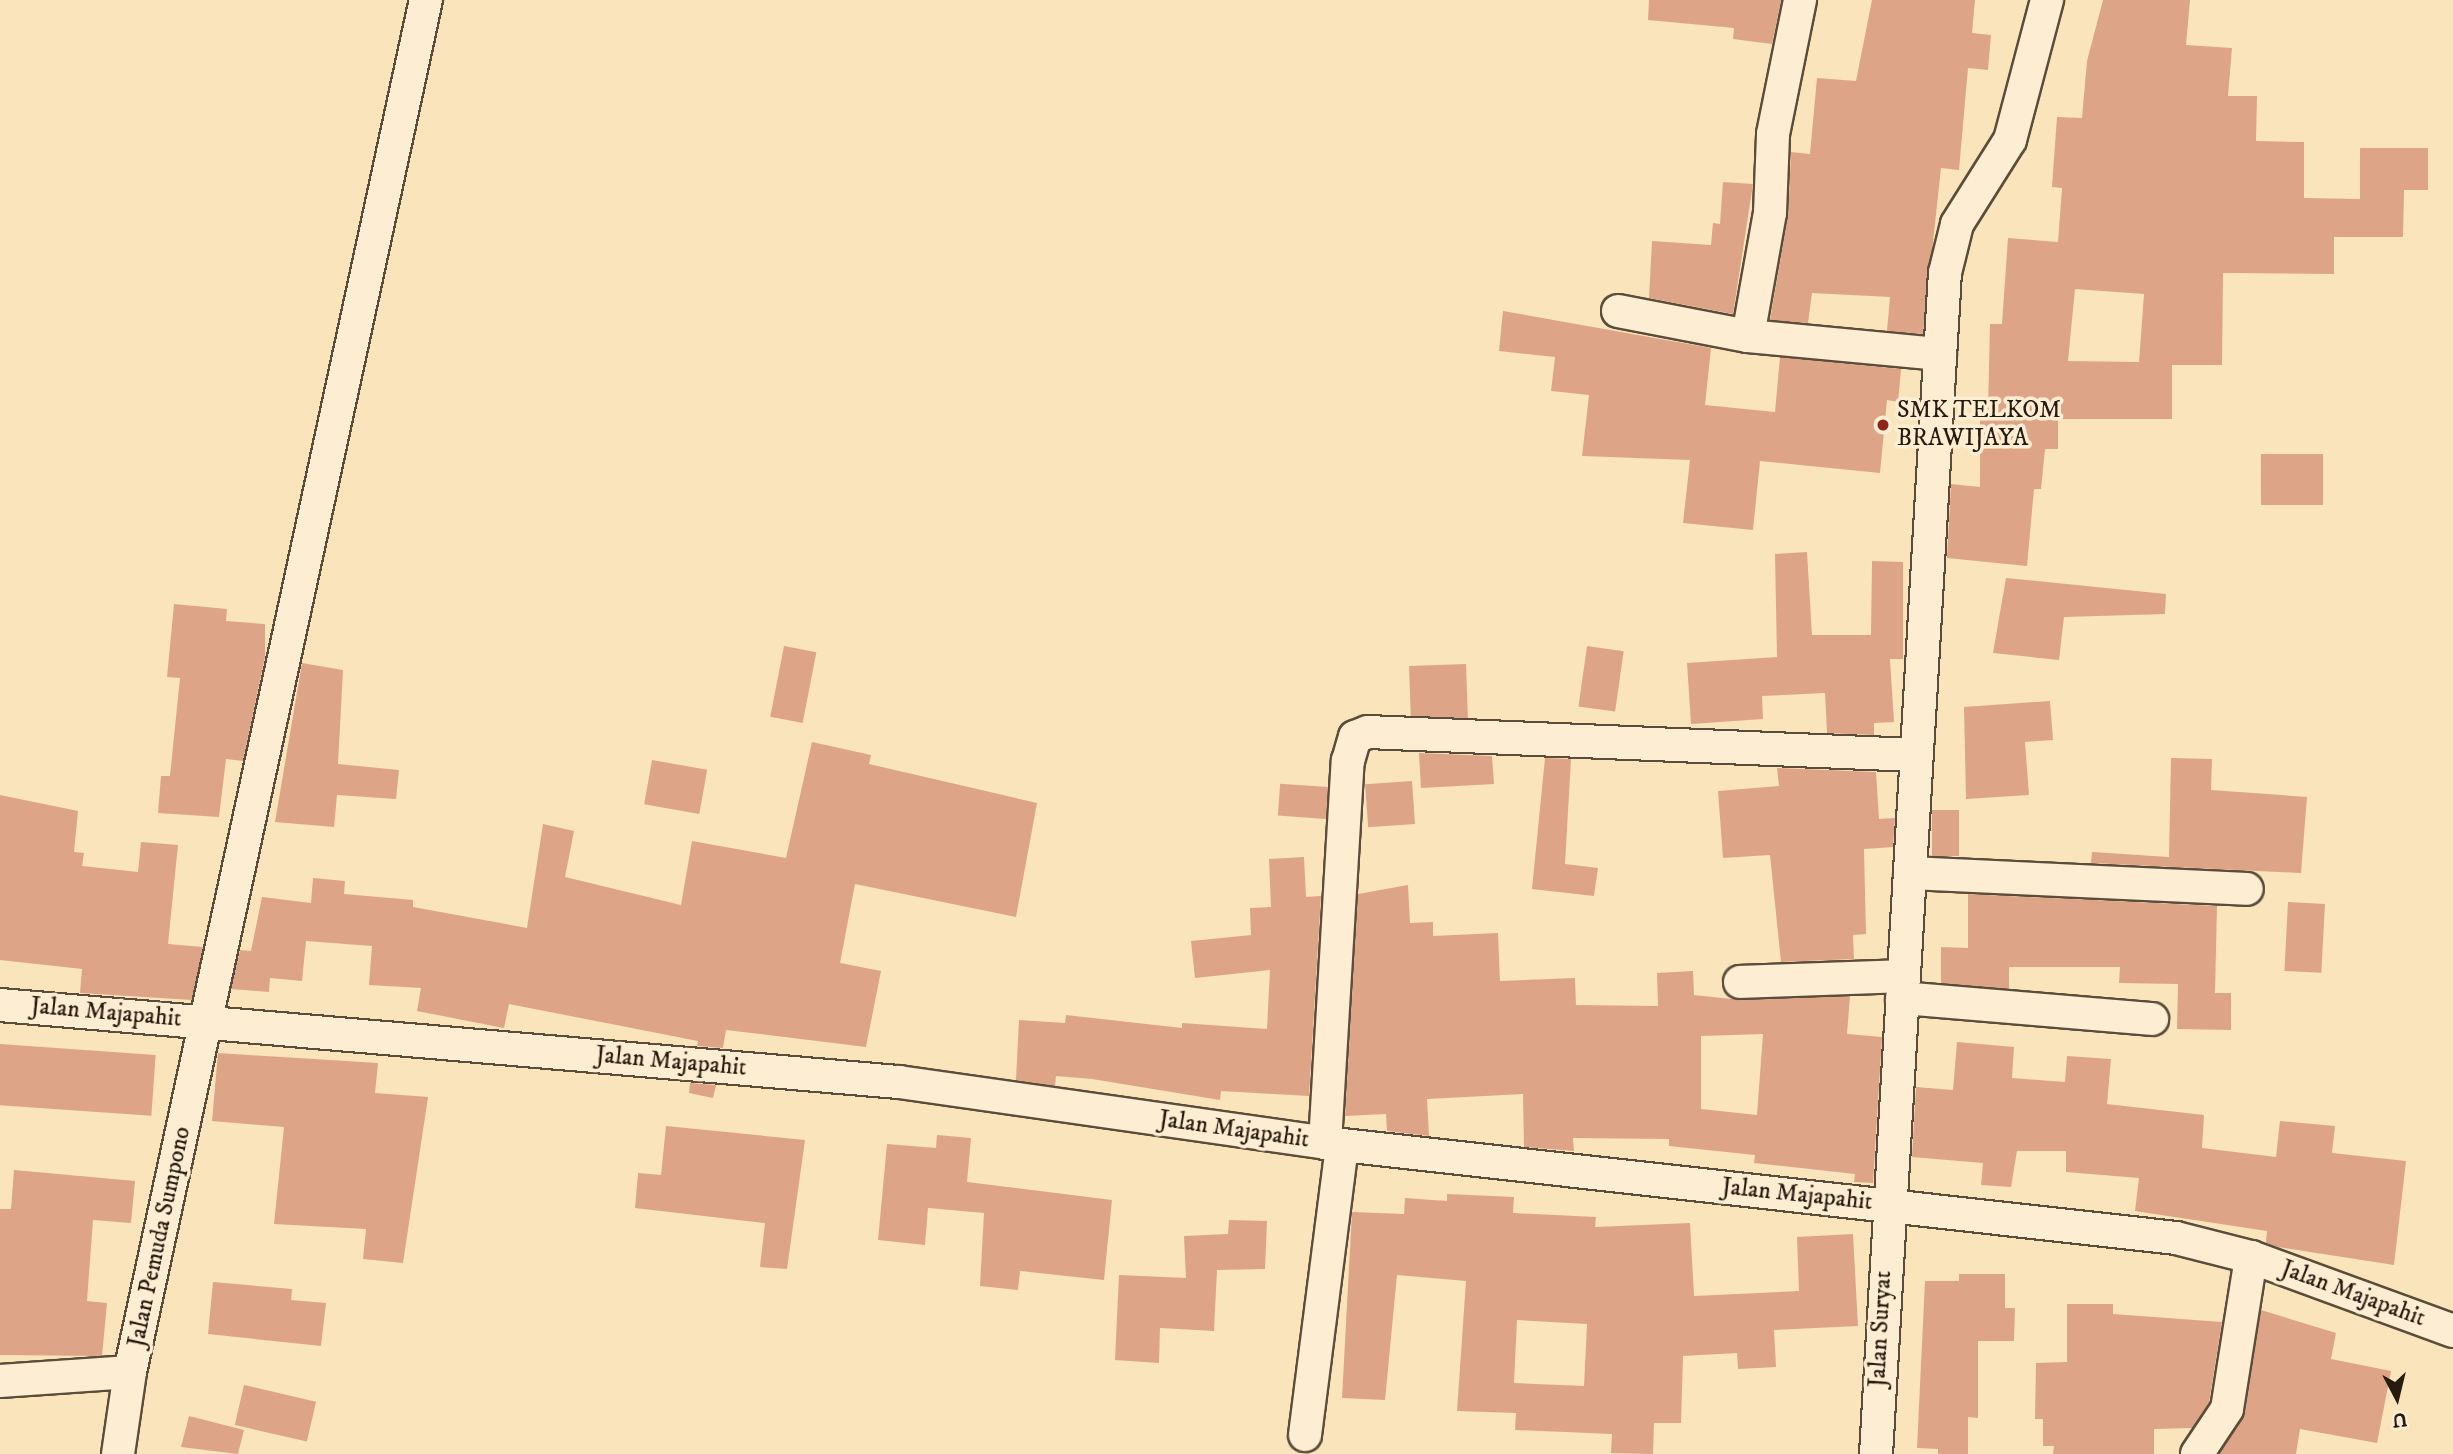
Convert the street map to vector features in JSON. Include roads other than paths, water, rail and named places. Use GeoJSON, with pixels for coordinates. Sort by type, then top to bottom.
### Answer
{"type":"FeatureCollection","features":[{"type":"Feature","properties":{"kind":"street","name":"Jalan Pemuda Sumpono"},"geometry":{"type":"LineString","coordinates":[[118,1454],[130,1372],[426,0]]}},
{"type":"Feature","properties":{"kind":"street"},"geometry":{"type":"LineString","coordinates":[[1748,336],[1770,213],[1773,134],[1800,0]]}},
{"type":"Feature","properties":{"kind":"street","name":"Jalan Suryat"},"geometry":{"type":"LineString","coordinates":[[1876,1454],[1887,1205],[1903,987],[1914,755],[1945,273],[1957,224],[2010,140],[2047,0]]}},
{"type":"Feature","properties":{"kind":"street"},"geometry":{"type":"LineString","coordinates":[[1618,311],[1748,336],[1940,354]]}},
{"type":"Feature","properties":{"kind":"street"},"geometry":{"type":"LineString","coordinates":[[1305,1435],[1333,1144],[1348,761],[1355,737],[1368,733],[1914,755]]}},
{"type":"Feature","properties":{"kind":"street"},"geometry":{"type":"LineString","coordinates":[[1910,873],[2247,889]]}},
{"type":"Feature","properties":{"kind":"street"},"geometry":{"type":"LineString","coordinates":[[1740,982],[1903,987],[2152,1019]]}},
{"type":"Feature","properties":{"kind":"street","name":"Jalan Majapahit"},"geometry":{"type":"LineString","coordinates":[[0,1005],[899,1082],[1333,1144],[2176,1238],[2251,1257],[2453,1331]]}},
{"type":"Feature","properties":{"kind":"street"},"geometry":{"type":"LineString","coordinates":[[2197,1454],[2227,1409],[2251,1257]]}},
{"type":"Feature","properties":{"kind":"street"},"geometry":{"type":"LineString","coordinates":[[0,1381],[130,1372]]}},
{"type":"Feature","properties":{"kind":"place","name":"SMK TELKOM BRAWIJAYA"},"geometry":{"type":"Point","coordinates":[1883,425]}}]}
